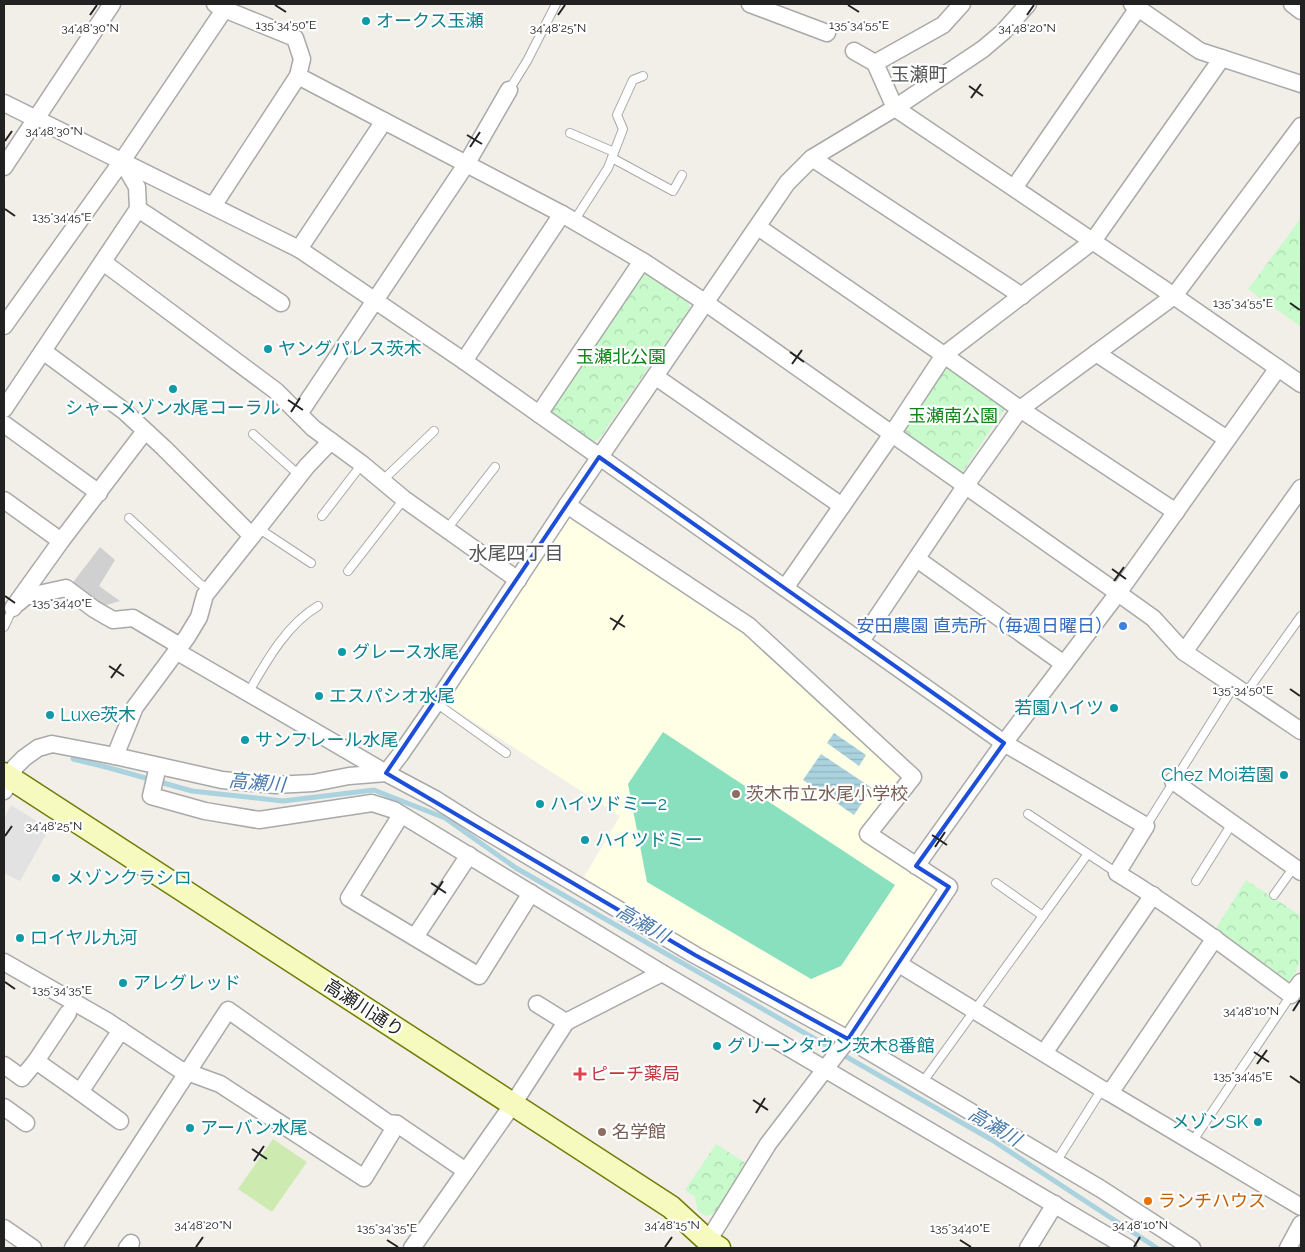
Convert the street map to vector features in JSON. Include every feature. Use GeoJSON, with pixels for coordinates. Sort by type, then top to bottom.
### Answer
{"type":"FeatureCollection","features":[{"type":"Feature","properties":{"kind":"street"},"geometry":{"type":"LineString","coordinates":[[4,167],[112,4]]}},
{"type":"Feature","properties":{"kind":"street"},"geometry":{"type":"LineString","coordinates":[[750,4],[827,33]]}},
{"type":"Feature","properties":{"kind":"street"},"geometry":{"type":"LineString","coordinates":[[875,63],[942,25],[962,4]]}},
{"type":"Feature","properties":{"kind":"street"},"geometry":{"type":"LineString","coordinates":[[6,781],[24,758],[38,748],[52,744],[222,780],[275,785],[313,783],[386,772],[436,703],[599,457],[656,377],[787,183],[812,158],[894,108],[983,49],[1003,32],[1028,4]]}},
{"type":"Feature","properties":{"kind":"street"},"geometry":{"type":"LineString","coordinates":[[1292,4],[1301,11]]}},
{"type":"Feature","properties":{"kind":"street"},"geometry":{"type":"LineString","coordinates":[[4,324],[122,161],[222,6],[295,38],[302,59],[298,76],[213,206]]}},
{"type":"Feature","properties":{"kind":"street"},"geometry":{"type":"LineString","coordinates":[[1014,188],[1135,6],[1200,51],[1301,84]]}},
{"type":"Feature","properties":{"kind":"street"},"geometry":{"type":"LineString","coordinates":[[854,50],[875,63],[894,108],[1174,296],[1301,384]]}},
{"type":"Feature","properties":{"kind":"street"},"geometry":{"type":"LineString","coordinates":[[785,588],[892,434],[944,355],[1093,242],[1222,58]]}},
{"type":"Feature","properties":{"kind":"street"},"geometry":{"type":"LineString","coordinates":[[298,76],[568,217],[642,261],[706,303],[1118,593],[1153,618],[1184,652],[1301,731]]}},
{"type":"Feature","properties":{"kind":"street"},"geometry":{"type":"LineString","coordinates":[[299,414],[467,163],[509,90]]}},
{"type":"Feature","properties":{"kind":"street"},"geometry":{"type":"LineString","coordinates":[[4,103],[300,248],[464,361],[1004,743],[1146,826],[1117,873],[1153,895],[1215,938],[1291,995],[1301,982]]}},
{"type":"Feature","properties":{"kind":"street"},"geometry":{"type":"LineString","coordinates":[[300,248],[384,121]]}},
{"type":"Feature","properties":{"kind":"street"},"geometry":{"type":"LineString","coordinates":[[861,641],[966,485],[1020,409],[1174,296],[1301,126]]}},
{"type":"Feature","properties":{"kind":"street"},"geometry":{"type":"LineString","coordinates":[[812,158],[1022,296]]}},
{"type":"Feature","properties":{"kind":"street"},"geometry":{"type":"LineString","coordinates":[[4,409],[138,209],[138,187],[122,161]]}},
{"type":"Feature","properties":{"kind":"street"},"geometry":{"type":"LineString","coordinates":[[138,209],[281,303]]}},
{"type":"Feature","properties":{"kind":"street"},"geometry":{"type":"LineString","coordinates":[[464,361],[568,217]]}},
{"type":"Feature","properties":{"kind":"street"},"geometry":{"type":"LineString","coordinates":[[758,227],[1020,409],[1176,512]]}},
{"type":"Feature","properties":{"kind":"street"},"geometry":{"type":"LineString","coordinates":[[539,414],[642,261]]}},
{"type":"Feature","properties":{"kind":"street"},"geometry":{"type":"LineString","coordinates":[[103,262],[276,391],[299,414],[404,499],[518,580]]}},
{"type":"Feature","properties":{"kind":"street"},"geometry":{"type":"LineString","coordinates":[[43,351],[124,411],[255,532]]}},
{"type":"Feature","properties":{"kind":"street"},"geometry":{"type":"LineString","coordinates":[[1096,354],[1227,439]]}},
{"type":"Feature","properties":{"kind":"street"},"geometry":{"type":"LineString","coordinates":[[916,866],[1004,743],[1118,593],[1278,368]]}},
{"type":"Feature","properties":{"kind":"street"},"geometry":{"type":"LineString","coordinates":[[656,377],[842,506]]}},
{"type":"Feature","properties":{"kind":"street"},"geometry":{"type":"LineString","coordinates":[[4,424],[99,493]]}},
{"type":"Feature","properties":{"kind":"street"},"geometry":{"type":"LineString","coordinates":[[8,605],[99,493],[145,431]]}},
{"type":"Feature","properties":{"kind":"street"},"geometry":{"type":"LineString","coordinates":[[115,756],[135,707],[178,649],[199,616],[208,590],[299,475],[332,441]]}},
{"type":"Feature","properties":{"kind":"street"},"geometry":{"type":"LineString","coordinates":[[1184,652],[1301,488]]}},
{"type":"Feature","properties":{"kind":"street"},"geometry":{"type":"LineString","coordinates":[[4,500],[61,541]]}},
{"type":"Feature","properties":{"kind":"street"},"geometry":{"type":"LineString","coordinates":[[567,505],[749,626],[913,777],[868,834],[949,888],[848,1039],[768,1144],[714,1245]]}},
{"type":"Feature","properties":{"kind":"street"},"geometry":{"type":"LineString","coordinates":[[917,559],[1064,664]]}},
{"type":"Feature","properties":{"kind":"street"},"geometry":{"type":"LineString","coordinates":[[8,605],[25,597],[66,588],[94,609],[113,620],[133,618],[178,649],[248,692],[435,799],[695,955],[848,1039],[1101,1188],[1192,1248]]}},
{"type":"Feature","properties":{"kind":"street"},"geometry":{"type":"LineString","coordinates":[[158,766],[151,796],[205,811],[259,820],[372,803],[394,810],[662,974],[1128,1248]]}},
{"type":"Feature","properties":{"kind":"street","name":"高瀬川通り"},"geometry":{"type":"LineString","coordinates":[[6,781],[513,1104],[671,1207],[714,1245]]}},
{"type":"Feature","properties":{"kind":"street"},"geometry":{"type":"LineString","coordinates":[[1173,781],[1298,867]]}},
{"type":"Feature","properties":{"kind":"street"},"geometry":{"type":"LineString","coordinates":[[401,815],[349,898],[479,976],[531,893]]}},
{"type":"Feature","properties":{"kind":"street"},"geometry":{"type":"LineString","coordinates":[[415,937],[469,855]]}},
{"type":"Feature","properties":{"kind":"street"},"geometry":{"type":"LineString","coordinates":[[1044,1053],[1153,895]]}},
{"type":"Feature","properties":{"kind":"street"},"geometry":{"type":"LineString","coordinates":[[1106,1091],[1215,938]]}},
{"type":"Feature","properties":{"kind":"street"},"geometry":{"type":"LineString","coordinates":[[4,962],[121,1030],[179,1068],[220,1084],[364,1178],[398,1124]]}},
{"type":"Feature","properties":{"kind":"street"},"geometry":{"type":"LineString","coordinates":[[899,964],[1106,1091],[1301,1207]]}},
{"type":"Feature","properties":{"kind":"street"},"geometry":{"type":"LineString","coordinates":[[412,1248],[513,1104],[566,1022],[662,974]]}},
{"type":"Feature","properties":{"kind":"street"},"geometry":{"type":"LineString","coordinates":[[537,1004],[566,1022]]}},
{"type":"Feature","properties":{"kind":"street"},"geometry":{"type":"LineString","coordinates":[[73,1248],[228,1010],[388,1123],[398,1124],[466,1171]]}},
{"type":"Feature","properties":{"kind":"street"},"geometry":{"type":"LineString","coordinates":[[4,1065],[22,1078],[36,1061],[68,1013]]}},
{"type":"Feature","properties":{"kind":"street"},"geometry":{"type":"LineString","coordinates":[[80,1092],[121,1030]]}},
{"type":"Feature","properties":{"kind":"street"},"geometry":{"type":"LineString","coordinates":[[36,1061],[120,1120]]}},
{"type":"Feature","properties":{"kind":"street"},"geometry":{"type":"LineString","coordinates":[[4,1107],[26,1123]]}},
{"type":"Feature","properties":{"kind":"street"},"geometry":{"type":"LineString","coordinates":[[1028,1248],[1054,1204]]}},
{"type":"Feature","properties":{"kind":"street"},"geometry":{"type":"LineString","coordinates":[[1288,1248],[1301,1224]]}},
{"type":"Feature","properties":{"kind":"street"},"geometry":{"type":"LineString","coordinates":[[4,1228],[33,1248]]}},
{"type":"Feature","properties":{"kind":"lane"},"geometry":{"type":"LineString","coordinates":[[509,90],[556,4]]}},
{"type":"Feature","properties":{"kind":"lane"},"geometry":{"type":"LineString","coordinates":[[568,217],[608,168],[623,129],[617,115],[633,80],[643,76]]}},
{"type":"Feature","properties":{"kind":"lane"},"geometry":{"type":"LineString","coordinates":[[570,133],[613,155],[673,191],[682,175]]}},
{"type":"Feature","properties":{"kind":"lane"},"geometry":{"type":"LineString","coordinates":[[382,481],[434,431]]}},
{"type":"Feature","properties":{"kind":"lane"},"geometry":{"type":"LineString","coordinates":[[253,434],[299,475]]}},
{"type":"Feature","properties":{"kind":"lane"},"geometry":{"type":"LineString","coordinates":[[322,516],[362,464]]}},
{"type":"Feature","properties":{"kind":"lane"},"geometry":{"type":"LineString","coordinates":[[447,530],[495,467]]}},
{"type":"Feature","properties":{"kind":"lane"},"geometry":{"type":"LineString","coordinates":[[348,571],[404,499]]}},
{"type":"Feature","properties":{"kind":"lane"},"geometry":{"type":"LineString","coordinates":[[129,518],[208,590]]}},
{"type":"Feature","properties":{"kind":"lane"},"geometry":{"type":"LineString","coordinates":[[255,532],[311,563]]}},
{"type":"Feature","properties":{"kind":"lane"},"geometry":{"type":"LineString","coordinates":[[4,627],[8,605]]}},
{"type":"Feature","properties":{"kind":"lane"},"geometry":{"type":"LineString","coordinates":[[248,692],[270,655],[307,612],[318,606]]}},
{"type":"Feature","properties":{"kind":"lane"},"geometry":{"type":"LineString","coordinates":[[1146,826],[1173,781],[1240,689],[1301,616]]}},
{"type":"Feature","properties":{"kind":"lane"},"geometry":{"type":"LineString","coordinates":[[436,703],[506,753]]}},
{"type":"Feature","properties":{"kind":"lane"},"geometry":{"type":"LineString","coordinates":[[1028,814],[1117,873]]}},
{"type":"Feature","properties":{"kind":"lane"},"geometry":{"type":"LineString","coordinates":[[1196,881],[1233,822]]}},
{"type":"Feature","properties":{"kind":"lane"},"geometry":{"type":"LineString","coordinates":[[922,1083],[1088,855]]}},
{"type":"Feature","properties":{"kind":"lane"},"geometry":{"type":"LineString","coordinates":[[1274,895],[1298,867]]}},
{"type":"Feature","properties":{"kind":"lane"},"geometry":{"type":"LineString","coordinates":[[996,883],[1044,916]]}},
{"type":"Feature","properties":{"kind":"lane"},"geometry":{"type":"LineString","coordinates":[[1192,1142],[1291,995]]}},
{"type":"Feature","properties":{"kind":"lane"},"geometry":{"type":"LineString","coordinates":[[1056,1162],[1106,1091]]}},
{"type":"Feature","properties":{"kind":"highlighted area"},"geometry":{"type":"Polygon","coordinates":[[[599,457],[1004,743],[916,866],[949,887],[848,1039],[695,955],[386,773],[599,457]]]}},
{"type":"Feature","properties":{"kind":"shaded area","name":"茨木市立水尾小学校"},"geometry":{"type":"Polygon","coordinates":[[[572,512],[748,630],[903,771],[858,835],[937,891],[839,1036],[622,903],[584,877],[620,816],[443,702],[572,512]]]}},
{"type":"Feature","properties":{"kind":"shaded area"},"geometry":{"type":"Polygon","coordinates":[[[100,547],[115,560],[99,586],[120,601],[103,606],[71,585],[100,547]]]}},
{"type":"Feature","properties":{"kind":"shaded area"},"geometry":{"type":"Polygon","coordinates":[[[11,805],[49,829],[20,881],[4,873],[4,818],[11,805]]]}},
{"type":"Feature","properties":{"kind":"green space"},"geometry":{"type":"Polygon","coordinates":[[[1301,218],[1301,327],[1248,289],[1301,218]]]}},
{"type":"Feature","properties":{"kind":"green space","name":"玉瀬北公園"},"geometry":{"type":"Polygon","coordinates":[[[649,273],[688,300],[690,308],[599,439],[592,442],[551,414],[551,405],[641,275],[649,273]]]}},
{"type":"Feature","properties":{"kind":"green space","name":"玉瀬南公園"},"geometry":{"type":"Polygon","coordinates":[[[945,359],[1009,402],[962,473],[897,430],[945,359]]]}},
{"type":"Feature","properties":{"kind":"green space"},"geometry":{"type":"Polygon","coordinates":[[[663,732],[895,885],[841,966],[811,979],[647,882],[628,784],[663,732]]]}},
{"type":"Feature","properties":{"kind":"green space"},"geometry":{"type":"Polygon","coordinates":[[[1246,880],[1301,916],[1301,945],[1298,965],[1290,980],[1283,984],[1215,930],[1246,880]]]}},
{"type":"Feature","properties":{"kind":"green space"},"geometry":{"type":"Polygon","coordinates":[[[273,1139],[307,1162],[272,1212],[238,1189],[273,1139]]]}},
{"type":"Feature","properties":{"kind":"green space"},"geometry":{"type":"Polygon","coordinates":[[[716,1144],[744,1162],[746,1166],[716,1213],[706,1216],[698,1211],[695,1197],[685,1190],[716,1144]]]}},
{"type":"Feature","properties":{"kind":"water"},"geometry":{"type":"Polygon","coordinates":[[[834,733],[866,755],[859,766],[827,743],[834,733]]]}},
{"type":"Feature","properties":{"kind":"water"},"geometry":{"type":"Polygon","coordinates":[[[821,754],[872,788],[854,815],[803,780],[821,754]]]}},
{"type":"Feature","properties":{"kind":"waterway","name":"高瀬川"},"geometry":{"type":"LineString","coordinates":[[73,759],[192,791],[283,801],[374,790],[445,818],[516,868],[992,1140],[1157,1248]]}},
{"type":"Feature","properties":{"kind":"place","name":"オークス玉瀬"},"geometry":{"type":"Point","coordinates":[366,21]}},
{"type":"Feature","properties":{"kind":"place","name":"ヤングパレス茨木"},"geometry":{"type":"Point","coordinates":[268,349]}},
{"type":"Feature","properties":{"kind":"place","name":"シャーメゾン水尾コーラル"},"geometry":{"type":"Point","coordinates":[173,389]}},
{"type":"Feature","properties":{"kind":"place","name":"安田農園 直売所（毎週日曜日）"},"geometry":{"type":"Point","coordinates":[1123,626]}},
{"type":"Feature","properties":{"kind":"place","name":"グレース水尾"},"geometry":{"type":"Point","coordinates":[342,652]}},
{"type":"Feature","properties":{"kind":"place","name":"エスパシオ水尾"},"geometry":{"type":"Point","coordinates":[319,696]}},
{"type":"Feature","properties":{"kind":"place","name":"若園ハイツ"},"geometry":{"type":"Point","coordinates":[1114,708]}},
{"type":"Feature","properties":{"kind":"place","name":"Luxe茨木"},"geometry":{"type":"Point","coordinates":[50,715]}},
{"type":"Feature","properties":{"kind":"place","name":"サンフレール水尾"},"geometry":{"type":"Point","coordinates":[245,740]}},
{"type":"Feature","properties":{"kind":"place","name":"Chez Moi若園"},"geometry":{"type":"Point","coordinates":[1284,775]}},
{"type":"Feature","properties":{"kind":"place","name":"茨木市立水尾小学校"},"geometry":{"type":"Point","coordinates":[736,794]}},
{"type":"Feature","properties":{"kind":"place","name":"ハイツドミー2"},"geometry":{"type":"Point","coordinates":[540,804]}},
{"type":"Feature","properties":{"kind":"place","name":"ハイツドミー"},"geometry":{"type":"Point","coordinates":[585,840]}},
{"type":"Feature","properties":{"kind":"place","name":"メゾンクラシロ"},"geometry":{"type":"Point","coordinates":[56,878]}},
{"type":"Feature","properties":{"kind":"place","name":"ロイヤル九河"},"geometry":{"type":"Point","coordinates":[20,938]}},
{"type":"Feature","properties":{"kind":"place","name":"アレグレッド"},"geometry":{"type":"Point","coordinates":[123,983]}},
{"type":"Feature","properties":{"kind":"place","name":"グリーンタウン茨木8番館"},"geometry":{"type":"Point","coordinates":[717,1046]}},
{"type":"Feature","properties":{"kind":"place","name":"ピーチ薬局"},"geometry":{"type":"Point","coordinates":[580,1074]}},
{"type":"Feature","properties":{"kind":"place","name":"メゾンSK"},"geometry":{"type":"Point","coordinates":[1258,1122]}},
{"type":"Feature","properties":{"kind":"place","name":"アーバン水尾"},"geometry":{"type":"Point","coordinates":[190,1128]}},
{"type":"Feature","properties":{"kind":"place","name":"名学館"},"geometry":{"type":"Point","coordinates":[602,1132]}},
{"type":"Feature","properties":{"kind":"place","name":"ランチハウス"},"geometry":{"type":"Point","coordinates":[1148,1201]}},
{"type":"Feature","properties":{"kind":"district","name":"玉瀬町"},"geometry":{"type":"Point","coordinates":[919,74]}},
{"type":"Feature","properties":{"kind":"district","name":"水尾四丁目"},"geometry":{"type":"Point","coordinates":[516,553]}}]}
